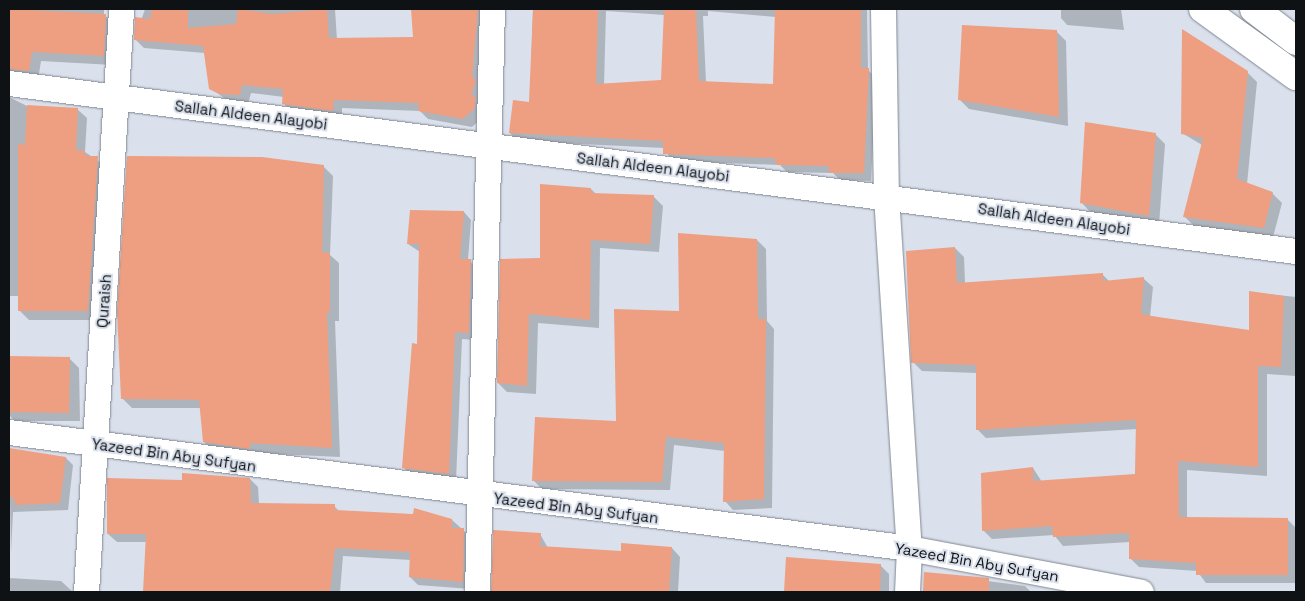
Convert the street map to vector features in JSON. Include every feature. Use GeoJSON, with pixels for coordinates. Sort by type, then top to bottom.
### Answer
{"type":"FeatureCollection","features":[{"type":"Feature","properties":{"kind":"main road"},"geometry":{"type":"LineString","coordinates":[[1203,9],[1296,76]]}},
{"type":"Feature","properties":{"kind":"main road"},"geometry":{"type":"LineString","coordinates":[[1254,9],[1296,41]]}},
{"type":"Feature","properties":{"kind":"street","name":"Quraish"},"geometry":{"type":"LineString","coordinates":[[86,592],[121,9]]}},
{"type":"Feature","properties":{"kind":"street"},"geometry":{"type":"LineString","coordinates":[[476,592],[482,496],[486,146],[492,9]]}},
{"type":"Feature","properties":{"kind":"street"},"geometry":{"type":"LineString","coordinates":[[883,9],[886,196],[910,548],[908,592]]}},
{"type":"Feature","properties":{"kind":"street","name":"Sallah Aldeen Alayobi"},"geometry":{"type":"LineString","coordinates":[[9,83],[1296,251]]}},
{"type":"Feature","properties":{"kind":"street","name":"Yazeed Bin Aby Sufyan"},"geometry":{"type":"LineString","coordinates":[[9,432],[482,496],[910,548],[1141,592]]}},
{"type":"Feature","properties":{"kind":"building"},"geometry":{"type":"Polygon","coordinates":[[[9,9],[106,14],[104,56],[32,52],[29,71],[9,69],[9,9]]]}},
{"type":"Feature","properties":{"kind":"building"},"geometry":{"type":"Polygon","coordinates":[[[152,9],[188,9],[188,28],[236,24],[238,9],[273,14],[327,9],[329,38],[413,37],[411,9],[478,9],[472,77],[476,80],[471,95],[475,96],[475,108],[463,119],[418,111],[419,103],[334,100],[333,111],[282,104],[283,89],[242,85],[240,95],[219,94],[209,89],[203,46],[134,40],[135,17],[150,19],[152,9]]]}},
{"type":"Feature","properties":{"kind":"building"},"geometry":{"type":"Polygon","coordinates":[[[533,9],[598,9],[596,84],[661,80],[664,9],[696,9],[699,81],[773,84],[775,9],[861,9],[861,68],[869,68],[864,173],[830,173],[828,166],[777,165],[774,158],[663,154],[663,141],[509,133],[513,100],[529,102],[533,9]]]}},
{"type":"Feature","properties":{"kind":"building"},"geometry":{"type":"Polygon","coordinates":[[[962,25],[1057,30],[1059,117],[958,100],[962,25]]]}},
{"type":"Feature","properties":{"kind":"building"},"geometry":{"type":"Polygon","coordinates":[[[1182,29],[1248,71],[1237,179],[1273,192],[1264,228],[1183,217],[1203,138],[1181,134],[1182,29]]]}},
{"type":"Feature","properties":{"kind":"building"},"geometry":{"type":"Polygon","coordinates":[[[27,105],[78,108],[76,150],[85,151],[85,156],[98,156],[88,311],[18,311],[18,144],[25,145],[27,105]]]}},
{"type":"Feature","properties":{"kind":"building"},"geometry":{"type":"Polygon","coordinates":[[[1085,122],[1156,133],[1149,216],[1080,203],[1085,122]]]}},
{"type":"Feature","properties":{"kind":"building"},"geometry":{"type":"Polygon","coordinates":[[[127,156],[262,157],[324,165],[322,252],[330,253],[330,312],[327,312],[332,448],[250,443],[250,449],[203,442],[199,400],[121,399],[117,311],[127,156]]]}},
{"type":"Feature","properties":{"kind":"building"},"geometry":{"type":"Polygon","coordinates":[[[540,184],[591,188],[591,193],[654,195],[650,244],[591,240],[590,320],[529,314],[527,386],[497,383],[500,259],[540,258],[540,184]]]}},
{"type":"Feature","properties":{"kind":"building"},"geometry":{"type":"Polygon","coordinates":[[[410,210],[464,211],[460,259],[471,259],[469,333],[455,332],[449,474],[402,468],[412,343],[417,344],[419,244],[407,244],[410,210]]]}},
{"type":"Feature","properties":{"kind":"building"},"geometry":{"type":"Polygon","coordinates":[[[678,233],[757,239],[758,319],[766,319],[764,499],[723,502],[724,443],[666,437],[662,482],[532,481],[535,417],[616,421],[614,309],[679,311],[678,233]]]}},
{"type":"Feature","properties":{"kind":"building"},"geometry":{"type":"Polygon","coordinates":[[[955,247],[957,283],[1103,273],[1103,281],[1144,277],[1141,314],[1158,317],[1249,330],[1249,291],[1284,296],[1281,367],[1258,366],[1258,467],[1178,461],[1179,517],[1288,518],[1288,575],[1196,575],[1196,563],[1129,559],[1129,533],[1053,537],[1052,526],[982,531],[981,473],[1033,467],[1033,481],[1135,474],[1136,420],[976,430],[976,365],[911,363],[906,251],[955,247]]]}},
{"type":"Feature","properties":{"kind":"building"},"geometry":{"type":"Polygon","coordinates":[[[9,356],[70,357],[69,413],[9,412],[9,356]]]}},
{"type":"Feature","properties":{"kind":"building"},"geometry":{"type":"Polygon","coordinates":[[[9,448],[66,457],[60,503],[15,505],[14,498],[9,497],[9,448]]]}},
{"type":"Feature","properties":{"kind":"building"},"geometry":{"type":"Polygon","coordinates":[[[182,473],[250,478],[251,503],[335,504],[335,510],[413,514],[414,508],[452,519],[452,528],[464,528],[463,582],[409,577],[410,552],[335,548],[330,592],[143,592],[146,534],[107,534],[107,478],[182,480],[182,473]]]}},
{"type":"Feature","properties":{"kind":"building"},"geometry":{"type":"Polygon","coordinates":[[[493,530],[541,533],[540,546],[621,551],[621,543],[672,547],[669,592],[491,592],[493,530]]]}},
{"type":"Feature","properties":{"kind":"building"},"geometry":{"type":"Polygon","coordinates":[[[786,557],[881,564],[880,592],[784,592],[786,557]]]}},
{"type":"Feature","properties":{"kind":"building"},"geometry":{"type":"Polygon","coordinates":[[[924,572],[989,578],[989,592],[923,592],[924,572]]]}}]}
